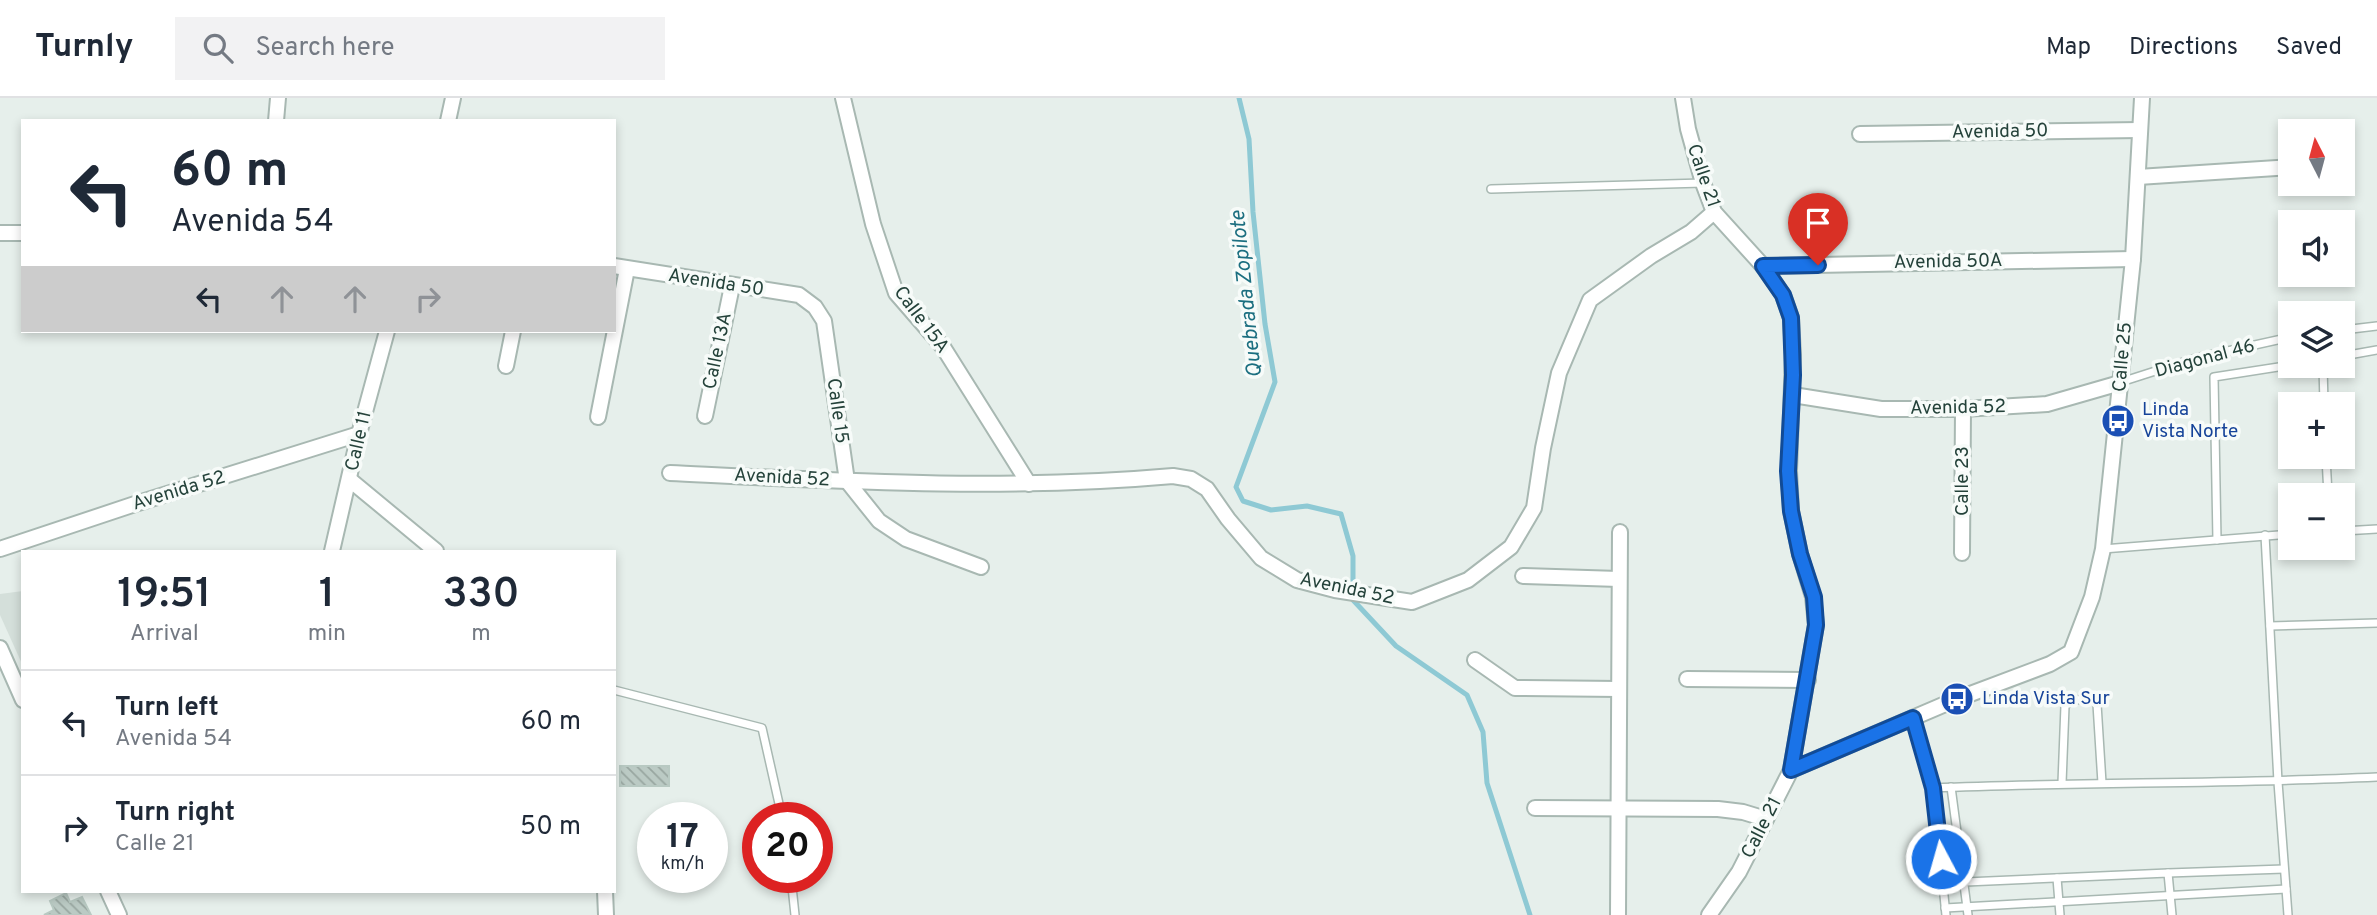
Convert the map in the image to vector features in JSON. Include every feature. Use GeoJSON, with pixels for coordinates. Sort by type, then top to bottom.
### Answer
{"type":"FeatureCollection","features":[{"type":"Feature","properties":{"kind":"street"},"geometry":{"type":"LineString","coordinates":[[276,119],[278,98]]}},
{"type":"Feature","properties":{"kind":"street"},"geometry":{"type":"LineString","coordinates":[[448,119],[453,98]]}},
{"type":"Feature","properties":{"kind":"street","name":"Calle 15A"},"geometry":{"type":"LineString","coordinates":[[843,98],[873,225],[896,293],[943,348],[1029,484]]}},
{"type":"Feature","properties":{"kind":"street","name":"Calle 21"},"geometry":{"type":"LineString","coordinates":[[1683,98],[1688,129],[1714,212],[1763,266],[1783,295],[1791,318],[1793,395],[1788,471],[1791,511],[1800,554],[1814,597],[1816,625],[1791,770],[1740,872],[1709,915]]}},
{"type":"Feature","properties":{"kind":"street","name":"Calle 25"},"geometry":{"type":"LineString","coordinates":[[1913,718],[2050,664],[2071,652],[2088,607],[2103,549],[2133,259],[2142,98]]}},
{"type":"Feature","properties":{"kind":"street","name":"Avenida 50"},"geometry":{"type":"LineString","coordinates":[[1860,134],[2140,130]]}},
{"type":"Feature","properties":{"kind":"street"},"geometry":{"type":"LineString","coordinates":[[2138,177],[2278,168]]}},
{"type":"Feature","properties":{"kind":"street","name":"Avenida 52"},"geometry":{"type":"LineString","coordinates":[[670,473],[847,481],[1029,484],[1173,476],[1191,479],[1208,489],[1228,519],[1261,558],[1297,580],[1335,590],[1412,602],[1468,580],[1511,547],[1534,508],[1559,373],[1590,300],[1651,256],[1691,232],[1714,212]]}},
{"type":"Feature","properties":{"kind":"street"},"geometry":{"type":"LineString","coordinates":[[0,233],[21,233]]}},
{"type":"Feature","properties":{"kind":"street","name":"Avenida 50A"},"geometry":{"type":"LineString","coordinates":[[1763,266],[2133,259]]}},
{"type":"Feature","properties":{"kind":"street"},"geometry":{"type":"LineString","coordinates":[[616,300],[621,268]]}},
{"type":"Feature","properties":{"kind":"street","name":"Avenida 50"},"geometry":{"type":"LineString","coordinates":[[621,268],[799,295],[815,307]]}},
{"type":"Feature","properties":{"kind":"street","name":"Calle 13A"},"geometry":{"type":"LineString","coordinates":[[705,416],[732,286]]}},
{"type":"Feature","properties":{"kind":"street","name":"Calle 15"},"geometry":{"type":"LineString","coordinates":[[815,307],[824,321],[847,481]]}},
{"type":"Feature","properties":{"kind":"street","name":"Calle 11"},"geometry":{"type":"LineString","coordinates":[[332,550],[359,434],[386,333]]}},
{"type":"Feature","properties":{"kind":"street"},"geometry":{"type":"LineString","coordinates":[[506,366],[513,333]]}},
{"type":"Feature","properties":{"kind":"street"},"geometry":{"type":"LineString","coordinates":[[598,417],[611,333]]}},
{"type":"Feature","properties":{"kind":"street","name":"Avenida 52"},"geometry":{"type":"LineString","coordinates":[[1793,395],[1881,409],[1963,409],[2047,404],[2120,383]]}},
{"type":"Feature","properties":{"kind":"street","name":"Calle 23"},"geometry":{"type":"LineString","coordinates":[[1962,553],[1963,409]]}},
{"type":"Feature","properties":{"kind":"street","name":"Avenida 52"},"geometry":{"type":"LineString","coordinates":[[0,549],[359,434]]}},
{"type":"Feature","properties":{"kind":"street"},"geometry":{"type":"LineString","coordinates":[[350,480],[435,550]]}},
{"type":"Feature","properties":{"kind":"street"},"geometry":{"type":"LineString","coordinates":[[847,481],[879,521],[906,539],[981,567]]}},
{"type":"Feature","properties":{"kind":"street"},"geometry":{"type":"LineString","coordinates":[[1618,915],[1620,532]]}},
{"type":"Feature","properties":{"kind":"street"},"geometry":{"type":"LineString","coordinates":[[1523,576],[1619,579]]}},
{"type":"Feature","properties":{"kind":"street"},"geometry":{"type":"LineString","coordinates":[[0,648],[21,695]]}},
{"type":"Feature","properties":{"kind":"street"},"geometry":{"type":"LineString","coordinates":[[1475,660],[1515,688],[1619,689]]}},
{"type":"Feature","properties":{"kind":"street"},"geometry":{"type":"LineString","coordinates":[[1687,678],[1808,680]]}},
{"type":"Feature","properties":{"kind":"street"},"geometry":{"type":"LineString","coordinates":[[1791,770],[1913,718]]}},
{"type":"Feature","properties":{"kind":"street"},"geometry":{"type":"LineString","coordinates":[[1535,808],[1718,809],[1743,812],[1766,819]]}},
{"type":"Feature","properties":{"kind":"street"},"geometry":{"type":"LineString","coordinates":[[109,893],[120,915]]}},
{"type":"Feature","properties":{"kind":"street"},"geometry":{"type":"LineString","coordinates":[[605,893],[606,915]]}},
{"type":"Feature","properties":{"kind":"lane"},"geometry":{"type":"LineString","coordinates":[[1491,190],[1703,183]]}},
{"type":"Feature","properties":{"kind":"lane"},"geometry":{"type":"LineString","coordinates":[[2355,329],[2377,326]]}},
{"type":"Feature","properties":{"kind":"lane","name":"Diagonal 46"},"geometry":{"type":"LineString","coordinates":[[2120,383],[2196,358],[2278,340]]}},
{"type":"Feature","properties":{"kind":"lane"},"geometry":{"type":"LineString","coordinates":[[2355,354],[2377,350]]}},
{"type":"Feature","properties":{"kind":"lane"},"geometry":{"type":"LineString","coordinates":[[2217,540],[2214,377],[2278,367]]}},
{"type":"Feature","properties":{"kind":"lane"},"geometry":{"type":"LineString","coordinates":[[2355,530],[2377,529]]}},
{"type":"Feature","properties":{"kind":"lane"},"geometry":{"type":"LineString","coordinates":[[2103,549],[2278,534]]}},
{"type":"Feature","properties":{"kind":"lane"},"geometry":{"type":"LineString","coordinates":[[2265,535],[2288,915]]}},
{"type":"Feature","properties":{"kind":"lane"},"geometry":{"type":"LineString","coordinates":[[2270,626],[2377,623]]}},
{"type":"Feature","properties":{"kind":"lane"},"geometry":{"type":"LineString","coordinates":[[616,691],[762,728],[779,802]]}},
{"type":"Feature","properties":{"kind":"lane"},"geometry":{"type":"LineString","coordinates":[[2062,783],[2065,706],[2071,700],[2091,699],[2097,704],[2102,783]]}},
{"type":"Feature","properties":{"kind":"lane"},"geometry":{"type":"LineString","coordinates":[[1913,718],[1933,788],[1946,911],[2059,901],[2286,889]]}},
{"type":"Feature","properties":{"kind":"lane"},"geometry":{"type":"LineString","coordinates":[[1933,788],[2062,783],[2278,782],[2377,777]]}},
{"type":"Feature","properties":{"kind":"lane"},"geometry":{"type":"LineString","coordinates":[[1951,787],[1967,911]]}},
{"type":"Feature","properties":{"kind":"lane"},"geometry":{"type":"LineString","coordinates":[[1943,883],[2284,869]]}},
{"type":"Feature","properties":{"kind":"lane"},"geometry":{"type":"LineString","coordinates":[[2168,873],[2172,915]]}},
{"type":"Feature","properties":{"kind":"lane"},"geometry":{"type":"LineString","coordinates":[[2057,878],[2060,915]]}},
{"type":"Feature","properties":{"kind":"lane"},"geometry":{"type":"LineString","coordinates":[[793,893],[795,915]]}},
{"type":"Feature","properties":{"kind":"shaded area"},"geometry":{"type":"Polygon","coordinates":[[[21,591],[21,662],[0,615],[0,594],[21,591]]]}},
{"type":"Feature","properties":{"kind":"building"},"geometry":{"type":"Polygon","coordinates":[[[620,766],[669,766],[669,786],[620,786],[620,766]]]}},
{"type":"Feature","properties":{"kind":"building"},"geometry":{"type":"Polygon","coordinates":[[[66,893],[70,902],[82,897],[91,915],[44,915],[54,910],[50,901],[66,893]]]}},
{"type":"Feature","properties":{"kind":"waterway","name":"Quebrada Zopilote"},"geometry":{"type":"LineString","coordinates":[[1239,98],[1249,139],[1253,212],[1265,324],[1275,382],[1236,487],[1243,501],[1271,510],[1307,506],[1341,514],[1353,556],[1353,600],[1396,646],[1467,695],[1483,732],[1487,783],[1530,915]]}},
{"type":"Feature","properties":{"kind":"place","name":"Linda Vista Norte"},"geometry":{"type":"Point","coordinates":[2118,421]}},
{"type":"Feature","properties":{"kind":"place","name":"Linda Vista Sur"},"geometry":{"type":"Point","coordinates":[1957,699]}},
{"type":"Feature","properties":{"kind":"route"},"geometry":{"type":"LineString","coordinates":[[1818,265],[1763,266],[1783,295],[1791,318],[1793,375],[1788,471],[1791,511],[1800,554],[1814,597],[1816,625],[1807,690],[1791,770],[1913,718],[1933,788],[1941,859]]}}]}
